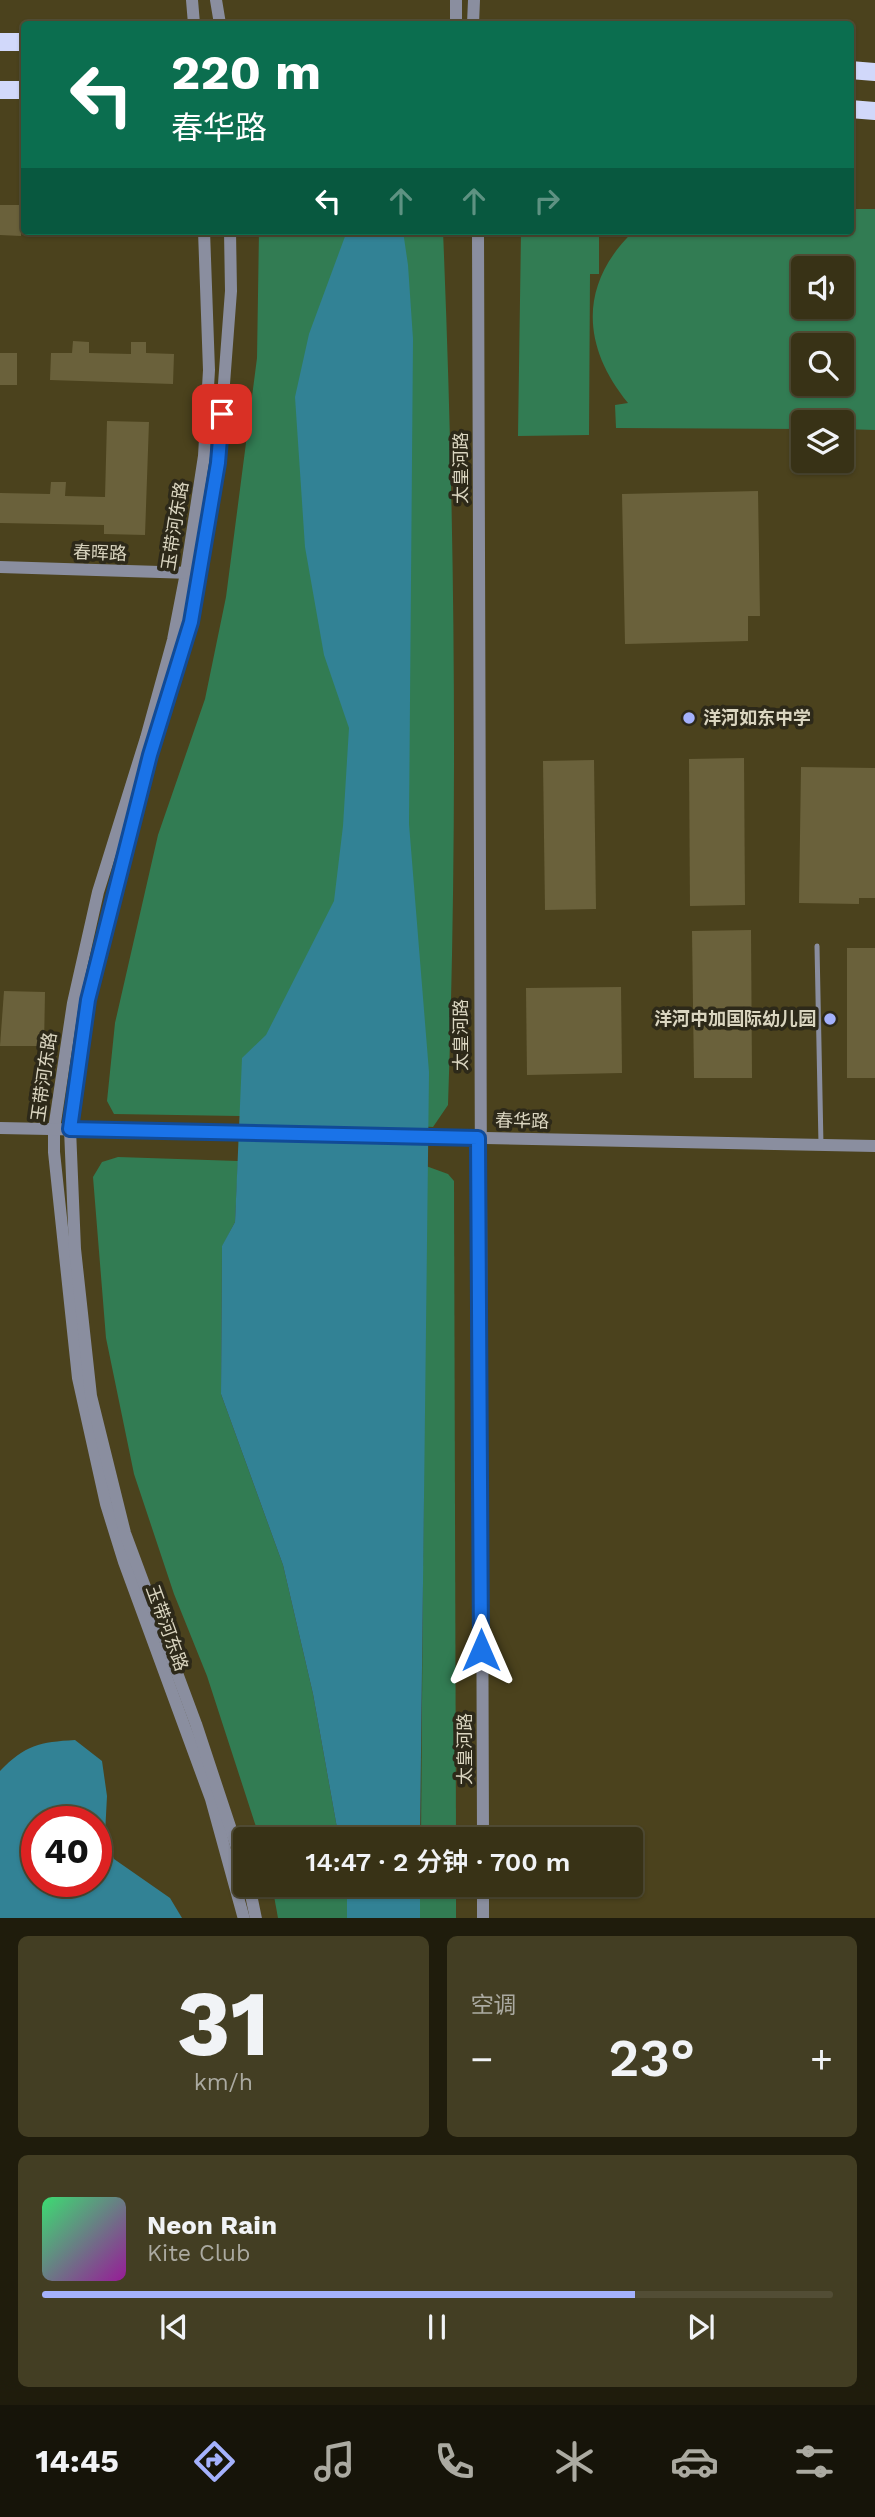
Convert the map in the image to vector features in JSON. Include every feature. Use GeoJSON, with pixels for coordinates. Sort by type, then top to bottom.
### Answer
{"type":"FeatureCollection","features":[{"type":"Feature","properties":{"kind":"main road"},"geometry":{"type":"LineString","coordinates":[[0,42],[21,42]]}},
{"type":"Feature","properties":{"kind":"main road"},"geometry":{"type":"LineString","coordinates":[[854,70],[875,72]]}},
{"type":"Feature","properties":{"kind":"main road"},"geometry":{"type":"LineString","coordinates":[[0,90],[21,90]]}},
{"type":"Feature","properties":{"kind":"main road"},"geometry":{"type":"LineString","coordinates":[[854,109],[875,111]]}},
{"type":"Feature","properties":{"kind":"street"},"geometry":{"type":"LineString","coordinates":[[192,0],[194,21]]}},
{"type":"Feature","properties":{"kind":"street"},"geometry":{"type":"LineString","coordinates":[[216,0],[220,21]]}},
{"type":"Feature","properties":{"kind":"street"},"geometry":{"type":"LineString","coordinates":[[456,0],[456,21]]}},
{"type":"Feature","properties":{"kind":"street"},"geometry":{"type":"LineString","coordinates":[[473,21],[474,0]]}},
{"type":"Feature","properties":{"kind":"street","name":"玉带河东路"},"geometry":{"type":"LineString","coordinates":[[204,235],[209,370],[204,456],[186,573],[173,640],[153,714],[98,892],[73,1003],[54,1129],[68,1292],[89,1435],[124,1562],[211,1799],[244,1918]]}},
{"type":"Feature","properties":{"kind":"street","name":"玉带河东路"},"geometry":{"type":"LineString","coordinates":[[230,235],[231,291],[218,463],[200,573],[191,622],[150,755],[88,1000],[70,1129],[75,1250],[91,1396],[125,1534],[196,1724],[233,1836]]}},
{"type":"Feature","properties":{"kind":"street","name":"太皇河路"},"geometry":{"type":"LineString","coordinates":[[478,235],[478,1138],[483,1827]]}},
{"type":"Feature","properties":{"kind":"street","name":"春晖路"},"geometry":{"type":"LineString","coordinates":[[0,567],[200,573]]}},
{"type":"Feature","properties":{"kind":"street","name":"春华路"},"geometry":{"type":"LineString","coordinates":[[0,1128],[875,1146]]}},
{"type":"Feature","properties":{"kind":"street"},"geometry":{"type":"LineString","coordinates":[[251,1897],[256,1918]]}},
{"type":"Feature","properties":{"kind":"street"},"geometry":{"type":"LineString","coordinates":[[483,1897],[483,1918]]}},
{"type":"Feature","properties":{"kind":"lane"},"geometry":{"type":"LineString","coordinates":[[817,946],[821,1145]]}},
{"type":"Feature","properties":{"kind":"green space"},"geometry":{"type":"Polygon","coordinates":[[[854,209],[875,209],[875,430],[854,429],[854,410],[791,410],[791,429],[616,428],[615,405],[628,403],[601,359],[595,337],[593,315],[603,272],[630,235],[854,235],[854,209]]]}},
{"type":"Feature","properties":{"kind":"green space"},"geometry":{"type":"Polygon","coordinates":[[[259,235],[443,235],[452,559],[453,887],[448,1105],[433,1127],[239,1116],[114,1114],[107,1101],[115,1023],[158,835],[205,699],[226,597],[257,358],[259,235]]]}},
{"type":"Feature","properties":{"kind":"green space"},"geometry":{"type":"Polygon","coordinates":[[[521,235],[599,235],[599,274],[590,274],[589,435],[518,436],[521,235]]]}},
{"type":"Feature","properties":{"kind":"green space"},"geometry":{"type":"Polygon","coordinates":[[[118,1157],[238,1161],[235,1222],[222,1247],[221,1394],[283,1565],[313,1694],[337,1827],[256,1827],[207,1676],[174,1594],[134,1474],[106,1338],[93,1177],[102,1162],[118,1157]]]}},
{"type":"Feature","properties":{"kind":"green space"},"geometry":{"type":"Polygon","coordinates":[[[426,1166],[448,1174],[454,1181],[456,1827],[421,1827],[426,1166]]]}},
{"type":"Feature","properties":{"kind":"green space"},"geometry":{"type":"Polygon","coordinates":[[[274,1897],[347,1897],[347,1918],[278,1918],[274,1897]]]}},
{"type":"Feature","properties":{"kind":"green space"},"geometry":{"type":"Polygon","coordinates":[[[420,1897],[456,1897],[456,1918],[420,1918],[420,1897]]]}},
{"type":"Feature","properties":{"kind":"water"},"geometry":{"type":"Polygon","coordinates":[[[346,235],[404,235],[413,339],[409,824],[429,1072],[420,1827],[337,1827],[313,1694],[283,1565],[221,1394],[222,1246],[235,1222],[242,1058],[266,1035],[334,901],[343,826],[349,728],[324,655],[305,547],[295,397],[309,334],[346,235]]]}},
{"type":"Feature","properties":{"kind":"water"},"geometry":{"type":"Polygon","coordinates":[[[75,1740],[102,1761],[106,1806],[21,1806],[21,1897],[112,1897],[112,1853],[114,1859],[170,1898],[182,1918],[0,1918],[0,1771],[17,1755],[42,1744],[75,1740]]]}},
{"type":"Feature","properties":{"kind":"water"},"geometry":{"type":"Polygon","coordinates":[[[347,1897],[420,1897],[420,1918],[347,1918],[347,1897]]]}},
{"type":"Feature","properties":{"kind":"building"},"geometry":{"type":"Polygon","coordinates":[[[0,205],[21,205],[21,236],[0,235],[0,205]]]}},
{"type":"Feature","properties":{"kind":"building"},"geometry":{"type":"Polygon","coordinates":[[[73,341],[89,342],[89,353],[131,354],[131,342],[146,342],[146,353],[174,354],[173,384],[50,380],[51,353],[72,353],[73,341]]]}},
{"type":"Feature","properties":{"kind":"building"},"geometry":{"type":"Polygon","coordinates":[[[0,353],[17,353],[17,385],[0,385],[0,353]]]}},
{"type":"Feature","properties":{"kind":"building"},"geometry":{"type":"Polygon","coordinates":[[[107,421],[149,422],[145,535],[104,534],[104,525],[0,523],[0,493],[50,494],[51,482],[66,482],[65,496],[105,497],[107,421]]]}},
{"type":"Feature","properties":{"kind":"building"},"geometry":{"type":"Polygon","coordinates":[[[758,491],[760,616],[748,616],[748,641],[625,644],[622,494],[758,491]]]}},
{"type":"Feature","properties":{"kind":"building"},"geometry":{"type":"Polygon","coordinates":[[[744,758],[745,905],[690,906],[689,759],[744,758]]]}},
{"type":"Feature","properties":{"kind":"building"},"geometry":{"type":"Polygon","coordinates":[[[594,760],[596,909],[545,910],[543,761],[594,760]]]}},
{"type":"Feature","properties":{"kind":"building"},"geometry":{"type":"Polygon","coordinates":[[[801,767],[875,768],[875,898],[859,898],[859,904],[799,903],[801,767]]]}},
{"type":"Feature","properties":{"kind":"building"},"geometry":{"type":"Polygon","coordinates":[[[751,930],[752,1078],[694,1078],[692,931],[751,930]]]}},
{"type":"Feature","properties":{"kind":"building"},"geometry":{"type":"Polygon","coordinates":[[[847,948],[875,948],[875,1078],[847,1078],[847,948]]]}},
{"type":"Feature","properties":{"kind":"building"},"geometry":{"type":"Polygon","coordinates":[[[621,987],[622,1073],[527,1075],[526,988],[621,987]]]}},
{"type":"Feature","properties":{"kind":"building"},"geometry":{"type":"Polygon","coordinates":[[[4,991],[45,992],[44,1046],[0,1046],[4,991]]]}},
{"type":"Feature","properties":{"kind":"place","name":"洋河如东中学"},"geometry":{"type":"Point","coordinates":[689,718]}},
{"type":"Feature","properties":{"kind":"place","name":"洋河中加国际幼儿园"},"geometry":{"type":"Point","coordinates":[830,1019]}},
{"type":"Feature","properties":{"kind":"route"},"geometry":{"type":"LineString","coordinates":[[222,414],[218,463],[191,622],[150,755],[88,1000],[70,1129],[478,1138],[481,1650]]}}]}
